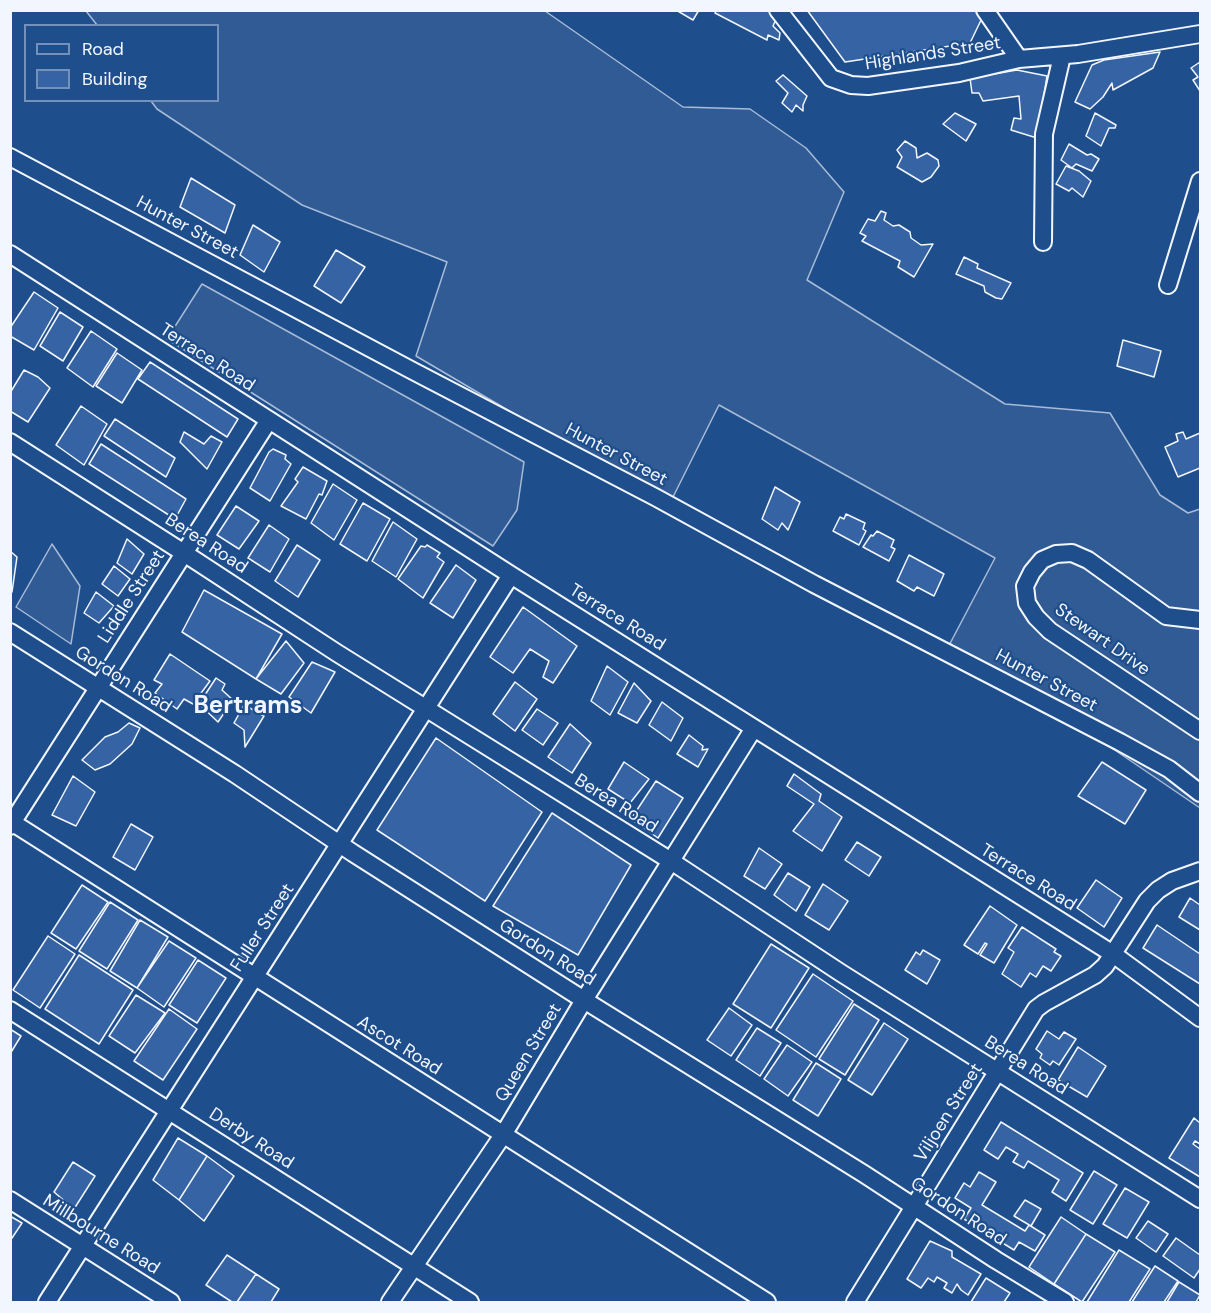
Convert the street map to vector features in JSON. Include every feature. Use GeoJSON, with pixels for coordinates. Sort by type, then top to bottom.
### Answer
{"type":"FeatureCollection","features":[{"type":"Feature","properties":{"kind":"street","name":"Highlands Street"},"geometry":{"type":"LineString","coordinates":[[778,10],[831,78],[851,85],[868,86],[959,73],[1019,59],[1062,56],[1200,34]]}},
{"type":"Feature","properties":{"kind":"street"},"geometry":{"type":"LineString","coordinates":[[985,10],[1019,59]]}},
{"type":"Feature","properties":{"kind":"street"},"geometry":{"type":"LineString","coordinates":[[1043,242],[1044,134],[1062,56]]}},
{"type":"Feature","properties":{"kind":"street","name":"Hunter Street"},"geometry":{"type":"LineString","coordinates":[[10,157],[655,497],[814,584],[1100,731],[1169,769],[1200,793]]}},
{"type":"Feature","properties":{"kind":"street"},"geometry":{"type":"LineString","coordinates":[[1168,285],[1200,181]]}},
{"type":"Feature","properties":{"kind":"street","name":"Terrace Road"},"geometry":{"type":"LineString","coordinates":[[10,254],[512,575],[1113,954],[1200,1018]]}},
{"type":"Feature","properties":{"kind":"street","name":"Liddle Street"},"geometry":{"type":"LineString","coordinates":[[11,823],[269,420]]}},
{"type":"Feature","properties":{"kind":"street","name":"Berea Road"},"geometry":{"type":"LineString","coordinates":[[10,442],[184,552],[337,653],[671,861],[841,973],[1200,1199]]}},
{"type":"Feature","properties":{"kind":"street","name":"Stewart Drive"},"geometry":{"type":"LineString","coordinates":[[1200,620],[1166,616],[1088,560],[1072,553],[1056,554],[1042,560],[1032,572],[1025,586],[1027,603],[1036,617],[1050,631],[1200,731]]}},
{"type":"Feature","properties":{"kind":"street","name":"Fuller Street"},"geometry":{"type":"LineString","coordinates":[[47,1302],[512,575]]}},
{"type":"Feature","properties":{"kind":"street","name":"Gordon Road"},"geometry":{"type":"LineString","coordinates":[[10,632],[235,774],[584,1000],[1065,1302]]}},
{"type":"Feature","properties":{"kind":"street","name":"Queen Street"},"geometry":{"type":"LineString","coordinates":[[390,1302],[503,1135],[584,1000],[754,728]]}},
{"type":"Feature","properties":{"kind":"street","name":"Ascot Road"},"geometry":{"type":"LineString","coordinates":[[11,823],[767,1302]]}},
{"type":"Feature","properties":{"kind":"street","name":"Viljoen Street"},"geometry":{"type":"LineString","coordinates":[[855,1302],[1036,1010],[1044,1003],[1095,975],[1113,954],[1147,901],[1158,890],[1172,881],[1200,871]]}},
{"type":"Feature","properties":{"kind":"street","name":"Derby Road"},"geometry":{"type":"LineString","coordinates":[[10,1010],[471,1302]]}},
{"type":"Feature","properties":{"kind":"street","name":"Millbourne Road"},"geometry":{"type":"LineString","coordinates":[[10,1200],[171,1302]]}},
{"type":"Feature","properties":{"kind":"shaded area"},"geometry":{"type":"Polygon","coordinates":[[[86,11],[545,11],[683,107],[750,109],[806,148],[844,192],[807,280],[1005,404],[1110,413],[1160,495],[1188,513],[1200,509],[1200,808],[1025,689],[945,653],[995,558],[719,405],[672,499],[579,452],[416,356],[447,262],[302,205],[157,109],[152,102],[219,102],[219,24],[96,24],[86,11]]]}},
{"type":"Feature","properties":{"kind":"shaded area"},"geometry":{"type":"Polygon","coordinates":[[[202,284],[524,462],[517,510],[493,546],[167,339],[202,284]]]}},
{"type":"Feature","properties":{"kind":"shaded area"},"geometry":{"type":"Polygon","coordinates":[[[52,544],[80,586],[71,644],[16,607],[52,544]]]}},
{"type":"Feature","properties":{"kind":"building"},"geometry":{"type":"Polygon","coordinates":[[[676,10],[699,10],[693,20],[676,10]]]}},
{"type":"Feature","properties":{"kind":"building"},"geometry":{"type":"Polygon","coordinates":[[[716,10],[769,10],[778,15],[773,26],[780,33],[779,40],[768,35],[767,40],[715,13],[716,10]]]}},
{"type":"Feature","properties":{"kind":"building"},"geometry":{"type":"Polygon","coordinates":[[[807,10],[981,10],[984,14],[970,43],[845,62],[807,10]]]}},
{"type":"Feature","properties":{"kind":"building"},"geometry":{"type":"Polygon","coordinates":[[[1160,52],[1153,68],[1113,90],[1112,83],[1103,97],[1090,109],[1075,102],[1092,65],[1104,60],[1160,52]]]}},
{"type":"Feature","properties":{"kind":"building"},"geometry":{"type":"Polygon","coordinates":[[[1200,62],[1200,91],[1193,80],[1198,77],[1191,68],[1200,62]]]}},
{"type":"Feature","properties":{"kind":"building"},"geometry":{"type":"Polygon","coordinates":[[[1017,70],[1047,76],[1037,138],[1011,130],[1014,118],[1021,119],[1019,96],[983,101],[979,93],[972,93],[970,78],[1017,70]]]}},
{"type":"Feature","properties":{"kind":"building"},"geometry":{"type":"Polygon","coordinates":[[[783,75],[807,96],[803,111],[796,105],[792,112],[782,103],[788,93],[776,81],[783,75]]]}},
{"type":"Feature","properties":{"kind":"building"},"geometry":{"type":"Polygon","coordinates":[[[955,113],[976,124],[966,141],[943,124],[955,113]]]}},
{"type":"Feature","properties":{"kind":"building"},"geometry":{"type":"Polygon","coordinates":[[[1095,113],[1116,125],[1115,128],[1109,128],[1101,146],[1086,136],[1095,113]]]}},
{"type":"Feature","properties":{"kind":"building"},"geometry":{"type":"Polygon","coordinates":[[[905,141],[916,148],[917,158],[927,153],[938,160],[939,166],[931,177],[922,182],[897,167],[902,157],[897,150],[905,141]]]}},
{"type":"Feature","properties":{"kind":"building"},"geometry":{"type":"Polygon","coordinates":[[[1069,144],[1099,159],[1092,171],[1076,164],[1072,168],[1061,160],[1069,144]]]}},
{"type":"Feature","properties":{"kind":"building"},"geometry":{"type":"Polygon","coordinates":[[[1066,166],[1079,171],[1091,181],[1083,197],[1072,188],[1069,191],[1056,184],[1066,166]]]}},
{"type":"Feature","properties":{"kind":"building"},"geometry":{"type":"Polygon","coordinates":[[[191,178],[235,205],[225,233],[180,207],[191,178]]]}},
{"type":"Feature","properties":{"kind":"building"},"geometry":{"type":"Polygon","coordinates":[[[881,211],[886,213],[884,220],[910,232],[911,238],[921,245],[933,244],[914,277],[898,267],[900,261],[862,241],[866,236],[860,233],[868,219],[875,221],[881,211]]]}},
{"type":"Feature","properties":{"kind":"building"},"geometry":{"type":"Polygon","coordinates":[[[253,225],[280,242],[264,272],[240,255],[253,225]]]}},
{"type":"Feature","properties":{"kind":"building"},"geometry":{"type":"Polygon","coordinates":[[[336,250],[365,267],[341,303],[314,286],[336,250]]]}},
{"type":"Feature","properties":{"kind":"building"},"geometry":{"type":"Polygon","coordinates":[[[964,257],[978,264],[977,268],[1011,283],[1002,299],[985,292],[984,286],[956,274],[964,257]]]}},
{"type":"Feature","properties":{"kind":"building"},"geometry":{"type":"Polygon","coordinates":[[[34,292],[58,308],[34,350],[10,336],[10,328],[34,292]]]}},
{"type":"Feature","properties":{"kind":"building"},"geometry":{"type":"Polygon","coordinates":[[[60,312],[83,327],[63,361],[40,346],[60,312]]]}},
{"type":"Feature","properties":{"kind":"building"},"geometry":{"type":"Polygon","coordinates":[[[91,331],[117,349],[93,387],[67,368],[91,331]]]}},
{"type":"Feature","properties":{"kind":"building"},"geometry":{"type":"Polygon","coordinates":[[[1123,340],[1161,351],[1154,377],[1117,366],[1123,340]]]}},
{"type":"Feature","properties":{"kind":"building"},"geometry":{"type":"Polygon","coordinates":[[[117,353],[142,370],[122,403],[96,386],[117,353]]]}},
{"type":"Feature","properties":{"kind":"building"},"geometry":{"type":"Polygon","coordinates":[[[150,362],[238,419],[227,437],[138,379],[150,362]]]}},
{"type":"Feature","properties":{"kind":"building"},"geometry":{"type":"Polygon","coordinates":[[[24,370],[38,377],[50,388],[28,422],[10,411],[10,393],[24,370]]]}},
{"type":"Feature","properties":{"kind":"building"},"geometry":{"type":"Polygon","coordinates":[[[81,406],[107,424],[84,465],[56,445],[81,406]]]}},
{"type":"Feature","properties":{"kind":"building"},"geometry":{"type":"Polygon","coordinates":[[[115,419],[175,458],[166,477],[104,436],[115,419]]]}},
{"type":"Feature","properties":{"kind":"building"},"geometry":{"type":"Polygon","coordinates":[[[184,432],[204,444],[211,436],[222,442],[207,469],[180,442],[184,432]]]}},
{"type":"Feature","properties":{"kind":"building"},"geometry":{"type":"Polygon","coordinates":[[[1183,432],[1186,439],[1200,433],[1200,468],[1178,477],[1165,447],[1178,441],[1176,434],[1183,432]]]}},
{"type":"Feature","properties":{"kind":"building"},"geometry":{"type":"Polygon","coordinates":[[[101,444],[186,499],[175,519],[89,464],[101,444]]]}},
{"type":"Feature","properties":{"kind":"building"},"geometry":{"type":"Polygon","coordinates":[[[273,449],[286,455],[285,459],[291,464],[270,501],[250,488],[269,452],[273,449]]]}},
{"type":"Feature","properties":{"kind":"building"},"geometry":{"type":"Polygon","coordinates":[[[303,467],[327,481],[322,495],[319,494],[306,519],[281,506],[298,482],[295,479],[303,467]]]}},
{"type":"Feature","properties":{"kind":"building"},"geometry":{"type":"Polygon","coordinates":[[[333,484],[357,500],[334,540],[311,523],[333,484]]]}},
{"type":"Feature","properties":{"kind":"building"},"geometry":{"type":"Polygon","coordinates":[[[775,487],[800,502],[788,530],[782,523],[778,530],[762,519],[775,487]]]}},
{"type":"Feature","properties":{"kind":"building"},"geometry":{"type":"Polygon","coordinates":[[[363,503],[390,519],[367,561],[340,544],[363,503]]]}},
{"type":"Feature","properties":{"kind":"building"},"geometry":{"type":"Polygon","coordinates":[[[236,506],[259,521],[239,549],[217,535],[236,506]]]}},
{"type":"Feature","properties":{"kind":"building"},"geometry":{"type":"Polygon","coordinates":[[[846,514],[865,523],[863,529],[866,531],[859,545],[833,531],[840,517],[844,519],[846,514]]]}},
{"type":"Feature","properties":{"kind":"building"},"geometry":{"type":"Polygon","coordinates":[[[393,522],[417,539],[396,577],[372,561],[393,522]]]}},
{"type":"Feature","properties":{"kind":"building"},"geometry":{"type":"Polygon","coordinates":[[[269,525],[289,539],[270,572],[248,558],[269,525]]]}},
{"type":"Feature","properties":{"kind":"building"},"geometry":{"type":"Polygon","coordinates":[[[877,531],[894,540],[891,547],[895,549],[889,561],[863,547],[871,535],[873,536],[877,531]]]}},
{"type":"Feature","properties":{"kind":"building"},"geometry":{"type":"Polygon","coordinates":[[[127,539],[144,554],[132,574],[117,563],[127,539]]]}},
{"type":"Feature","properties":{"kind":"building"},"geometry":{"type":"Polygon","coordinates":[[[297,545],[320,560],[298,597],[275,581],[297,545]]]}},
{"type":"Feature","properties":{"kind":"building"},"geometry":{"type":"Polygon","coordinates":[[[427,545],[440,553],[437,557],[444,562],[423,598],[398,579],[421,546],[427,545]]]}},
{"type":"Feature","properties":{"kind":"building"},"geometry":{"type":"Polygon","coordinates":[[[10,551],[17,557],[12,592],[10,591],[10,551]]]}},
{"type":"Feature","properties":{"kind":"building"},"geometry":{"type":"Polygon","coordinates":[[[909,555],[944,574],[934,596],[917,587],[914,591],[897,581],[909,555]]]}},
{"type":"Feature","properties":{"kind":"building"},"geometry":{"type":"Polygon","coordinates":[[[456,565],[476,580],[453,618],[430,603],[456,565]]]}},
{"type":"Feature","properties":{"kind":"building"},"geometry":{"type":"Polygon","coordinates":[[[114,566],[130,579],[118,596],[102,584],[114,566]]]}},
{"type":"Feature","properties":{"kind":"building"},"geometry":{"type":"Polygon","coordinates":[[[204,590],[282,634],[256,679],[182,632],[204,590]]]}},
{"type":"Feature","properties":{"kind":"building"},"geometry":{"type":"Polygon","coordinates":[[[96,592],[114,606],[99,623],[84,613],[96,592]]]}},
{"type":"Feature","properties":{"kind":"building"},"geometry":{"type":"Polygon","coordinates":[[[523,607],[577,646],[553,683],[543,677],[549,661],[530,649],[513,673],[490,657],[523,607]]]}},
{"type":"Feature","properties":{"kind":"building"},"geometry":{"type":"Polygon","coordinates":[[[286,641],[304,663],[281,694],[256,679],[286,641]]]}},
{"type":"Feature","properties":{"kind":"building"},"geometry":{"type":"Polygon","coordinates":[[[170,654],[210,681],[193,704],[184,699],[177,709],[155,693],[162,684],[154,680],[170,654]]]}},
{"type":"Feature","properties":{"kind":"building"},"geometry":{"type":"Polygon","coordinates":[[[312,662],[335,672],[311,713],[289,697],[312,662]]]}},
{"type":"Feature","properties":{"kind":"building"},"geometry":{"type":"Polygon","coordinates":[[[607,666],[628,682],[610,715],[591,701],[607,666]]]}},
{"type":"Feature","properties":{"kind":"building"},"geometry":{"type":"Polygon","coordinates":[[[216,678],[225,684],[222,690],[233,700],[218,722],[199,704],[216,678]]]}},
{"type":"Feature","properties":{"kind":"building"},"geometry":{"type":"Polygon","coordinates":[[[515,682],[537,699],[515,731],[493,714],[515,682]]]}},
{"type":"Feature","properties":{"kind":"building"},"geometry":{"type":"Polygon","coordinates":[[[634,683],[651,701],[637,723],[618,713],[634,683]]]}},
{"type":"Feature","properties":{"kind":"building"},"geometry":{"type":"Polygon","coordinates":[[[246,701],[248,707],[264,716],[245,747],[244,730],[234,723],[246,701]]]}},
{"type":"Feature","properties":{"kind":"building"},"geometry":{"type":"Polygon","coordinates":[[[662,702],[683,718],[671,741],[649,725],[662,702]]]}},
{"type":"Feature","properties":{"kind":"building"},"geometry":{"type":"Polygon","coordinates":[[[537,709],[558,723],[543,745],[522,730],[537,709]]]}},
{"type":"Feature","properties":{"kind":"building"},"geometry":{"type":"Polygon","coordinates":[[[129,723],[140,728],[132,744],[110,764],[95,770],[82,760],[105,737],[118,732],[129,723]]]}},
{"type":"Feature","properties":{"kind":"building"},"geometry":{"type":"Polygon","coordinates":[[[570,724],[591,743],[572,773],[548,757],[570,724]]]}},
{"type":"Feature","properties":{"kind":"building"},"geometry":{"type":"Polygon","coordinates":[[[689,735],[703,746],[702,750],[708,749],[698,767],[677,754],[689,735]]]}},
{"type":"Feature","properties":{"kind":"building"},"geometry":{"type":"Polygon","coordinates":[[[436,738],[542,812],[485,901],[377,830],[436,738]]]}},
{"type":"Feature","properties":{"kind":"building"},"geometry":{"type":"Polygon","coordinates":[[[624,762],[649,779],[630,803],[608,789],[624,762]]]}},
{"type":"Feature","properties":{"kind":"building"},"geometry":{"type":"Polygon","coordinates":[[[1102,762],[1146,790],[1125,824],[1078,796],[1102,762]]]}},
{"type":"Feature","properties":{"kind":"building"},"geometry":{"type":"Polygon","coordinates":[[[794,774],[821,794],[819,801],[842,817],[822,851],[793,831],[814,804],[787,786],[794,774]]]}},
{"type":"Feature","properties":{"kind":"building"},"geometry":{"type":"Polygon","coordinates":[[[73,776],[95,792],[76,826],[52,815],[73,776]]]}},
{"type":"Feature","properties":{"kind":"building"},"geometry":{"type":"Polygon","coordinates":[[[656,781],[683,798],[658,838],[631,819],[656,781]]]}},
{"type":"Feature","properties":{"kind":"building"},"geometry":{"type":"Polygon","coordinates":[[[552,813],[631,865],[578,955],[493,906],[552,813]]]}},
{"type":"Feature","properties":{"kind":"building"},"geometry":{"type":"Polygon","coordinates":[[[131,824],[153,837],[135,870],[113,857],[131,824]]]}},
{"type":"Feature","properties":{"kind":"building"},"geometry":{"type":"Polygon","coordinates":[[[857,842],[881,857],[869,876],[845,860],[857,842]]]}},
{"type":"Feature","properties":{"kind":"building"},"geometry":{"type":"Polygon","coordinates":[[[759,848],[782,864],[765,889],[744,876],[759,848]]]}},
{"type":"Feature","properties":{"kind":"building"},"geometry":{"type":"Polygon","coordinates":[[[788,873],[810,887],[796,911],[774,895],[788,873]]]}},
{"type":"Feature","properties":{"kind":"building"},"geometry":{"type":"Polygon","coordinates":[[[1096,880],[1122,898],[1104,927],[1077,908],[1096,880]]]}},
{"type":"Feature","properties":{"kind":"building"},"geometry":{"type":"Polygon","coordinates":[[[823,884],[848,901],[829,930],[805,915],[823,884]]]}},
{"type":"Feature","properties":{"kind":"building"},"geometry":{"type":"Polygon","coordinates":[[[82,885],[108,902],[76,949],[51,933],[82,885]]]}},
{"type":"Feature","properties":{"kind":"building"},"geometry":{"type":"Polygon","coordinates":[[[1190,898],[1200,905],[1200,930],[1179,917],[1190,898]]]}},
{"type":"Feature","properties":{"kind":"building"},"geometry":{"type":"Polygon","coordinates":[[[110,902],[138,920],[107,969],[79,951],[110,902]]]}},
{"type":"Feature","properties":{"kind":"building"},"geometry":{"type":"Polygon","coordinates":[[[990,906],[1017,925],[994,963],[980,955],[987,944],[985,943],[978,954],[964,945],[990,906]]]}},
{"type":"Feature","properties":{"kind":"building"},"geometry":{"type":"Polygon","coordinates":[[[140,920],[168,937],[137,988],[110,971],[140,920]]]}},
{"type":"Feature","properties":{"kind":"building"},"geometry":{"type":"Polygon","coordinates":[[[1157,925],[1200,954],[1200,984],[1143,948],[1157,925]]]}},
{"type":"Feature","properties":{"kind":"building"},"geometry":{"type":"Polygon","coordinates":[[[1022,927],[1056,949],[1054,952],[1061,956],[1051,971],[1043,966],[1036,977],[1030,973],[1021,987],[1002,974],[1014,952],[1008,948],[1022,927]]]}},
{"type":"Feature","properties":{"kind":"building"},"geometry":{"type":"Polygon","coordinates":[[[48,936],[75,954],[40,1008],[13,990],[48,936]]]}},
{"type":"Feature","properties":{"kind":"building"},"geometry":{"type":"Polygon","coordinates":[[[169,941],[196,958],[164,1007],[137,988],[169,941]]]}},
{"type":"Feature","properties":{"kind":"building"},"geometry":{"type":"Polygon","coordinates":[[[771,944],[809,968],[771,1028],[733,1004],[771,944]]]}},
{"type":"Feature","properties":{"kind":"building"},"geometry":{"type":"Polygon","coordinates":[[[923,950],[940,960],[927,984],[905,970],[916,952],[920,955],[923,950]]]}},
{"type":"Feature","properties":{"kind":"building"},"geometry":{"type":"Polygon","coordinates":[[[79,955],[133,990],[99,1044],[45,1009],[79,955]]]}},
{"type":"Feature","properties":{"kind":"building"},"geometry":{"type":"Polygon","coordinates":[[[198,960],[226,978],[197,1023],[169,1005],[198,960]]]}},
{"type":"Feature","properties":{"kind":"building"},"geometry":{"type":"Polygon","coordinates":[[[813,974],[853,1001],[816,1057],[776,1030],[813,974]]]}},
{"type":"Feature","properties":{"kind":"building"},"geometry":{"type":"Polygon","coordinates":[[[136,995],[165,1013],[135,1053],[109,1036],[136,995]]]}},
{"type":"Feature","properties":{"kind":"building"},"geometry":{"type":"Polygon","coordinates":[[[854,1004],[879,1020],[845,1075],[819,1059],[854,1004]]]}},
{"type":"Feature","properties":{"kind":"building"},"geometry":{"type":"Polygon","coordinates":[[[729,1008],[752,1025],[731,1056],[707,1040],[729,1008]]]}},
{"type":"Feature","properties":{"kind":"building"},"geometry":{"type":"Polygon","coordinates":[[[169,1009],[197,1029],[163,1080],[134,1061],[169,1009]]]}},
{"type":"Feature","properties":{"kind":"building"},"geometry":{"type":"Polygon","coordinates":[[[884,1023],[908,1039],[872,1095],[848,1080],[884,1023]]]}},
{"type":"Feature","properties":{"kind":"building"},"geometry":{"type":"Polygon","coordinates":[[[757,1028],[781,1043],[760,1076],[736,1060],[757,1028]]]}},
{"type":"Feature","properties":{"kind":"building"},"geometry":{"type":"Polygon","coordinates":[[[10,1029],[21,1036],[10,1054],[10,1029]]]}},
{"type":"Feature","properties":{"kind":"building"},"geometry":{"type":"Polygon","coordinates":[[[1047,1031],[1059,1039],[1064,1032],[1076,1039],[1059,1065],[1053,1061],[1050,1065],[1040,1058],[1042,1054],[1036,1049],[1047,1031]]]}},
{"type":"Feature","properties":{"kind":"building"},"geometry":{"type":"Polygon","coordinates":[[[787,1045],[812,1062],[788,1096],[764,1079],[787,1045]]]}},
{"type":"Feature","properties":{"kind":"building"},"geometry":{"type":"Polygon","coordinates":[[[1078,1047],[1106,1066],[1087,1097],[1058,1080],[1078,1047]]]}},
{"type":"Feature","properties":{"kind":"building"},"geometry":{"type":"Polygon","coordinates":[[[816,1063],[841,1079],[818,1116],[793,1100],[816,1063]]]}},
{"type":"Feature","properties":{"kind":"building"},"geometry":{"type":"Polygon","coordinates":[[[1194,1118],[1200,1123],[1200,1144],[1195,1141],[1193,1144],[1200,1149],[1200,1177],[1169,1158],[1194,1118]]]}},
{"type":"Feature","properties":{"kind":"building"},"geometry":{"type":"Polygon","coordinates":[[[1001,1122],[1083,1173],[1066,1201],[1052,1192],[1059,1180],[1028,1161],[1024,1168],[1013,1162],[1018,1154],[1006,1147],[998,1159],[984,1150],[1001,1122]]]}},
{"type":"Feature","properties":{"kind":"building"},"geometry":{"type":"Polygon","coordinates":[[[178,1138],[207,1156],[179,1200],[153,1180],[178,1138]]]}},
{"type":"Feature","properties":{"kind":"building"},"geometry":{"type":"Polygon","coordinates":[[[207,1156],[234,1176],[204,1221],[179,1200],[207,1156]]]}},
{"type":"Feature","properties":{"kind":"building"},"geometry":{"type":"Polygon","coordinates":[[[73,1162],[95,1176],[74,1209],[54,1192],[73,1162]]]}},
{"type":"Feature","properties":{"kind":"building"},"geometry":{"type":"Polygon","coordinates":[[[1094,1171],[1117,1185],[1093,1224],[1070,1210],[1094,1171]]]}},
{"type":"Feature","properties":{"kind":"building"},"geometry":{"type":"Polygon","coordinates":[[[979,1172],[996,1182],[982,1205],[1025,1231],[1029,1225],[1045,1235],[1035,1251],[1019,1242],[1014,1250],[964,1219],[971,1208],[955,1198],[964,1183],[970,1187],[979,1172]]]}},
{"type":"Feature","properties":{"kind":"building"},"geometry":{"type":"Polygon","coordinates":[[[1125,1188],[1149,1202],[1127,1238],[1103,1224],[1125,1188]]]}},
{"type":"Feature","properties":{"kind":"building"},"geometry":{"type":"Polygon","coordinates":[[[1025,1200],[1041,1209],[1031,1226],[1014,1216],[1025,1200]]]}},
{"type":"Feature","properties":{"kind":"building"},"geometry":{"type":"Polygon","coordinates":[[[10,1216],[22,1223],[10,1241],[10,1216]]]}},
{"type":"Feature","properties":{"kind":"building"},"geometry":{"type":"Polygon","coordinates":[[[1061,1217],[1086,1234],[1054,1284],[1029,1267],[1061,1217]]]}},
{"type":"Feature","properties":{"kind":"building"},"geometry":{"type":"Polygon","coordinates":[[[1148,1221],[1168,1234],[1156,1252],[1136,1238],[1148,1221]]]}},
{"type":"Feature","properties":{"kind":"building"},"geometry":{"type":"Polygon","coordinates":[[[1086,1234],[1115,1252],[1082,1302],[1054,1284],[1086,1234]]]}},
{"type":"Feature","properties":{"kind":"building"},"geometry":{"type":"Polygon","coordinates":[[[1176,1238],[1200,1255],[1200,1269],[1194,1278],[1163,1256],[1176,1238]]]}},
{"type":"Feature","properties":{"kind":"building"},"geometry":{"type":"Polygon","coordinates":[[[930,1241],[952,1251],[952,1257],[981,1274],[968,1295],[957,1284],[952,1293],[944,1288],[947,1283],[937,1277],[934,1282],[928,1278],[921,1288],[907,1279],[930,1241]]]}},
{"type":"Feature","properties":{"kind":"building"},"geometry":{"type":"Polygon","coordinates":[[[1119,1250],[1150,1269],[1129,1302],[1087,1302],[1119,1250]]]}},
{"type":"Feature","properties":{"kind":"building"},"geometry":{"type":"Polygon","coordinates":[[[227,1255],[256,1274],[237,1302],[232,1302],[206,1285],[227,1255]]]}},
{"type":"Feature","properties":{"kind":"building"},"geometry":{"type":"Polygon","coordinates":[[[1155,1266],[1178,1281],[1164,1302],[1132,1302],[1155,1266]]]}},
{"type":"Feature","properties":{"kind":"building"},"geometry":{"type":"Polygon","coordinates":[[[256,1274],[279,1289],[271,1302],[237,1302],[256,1274]]]}},
{"type":"Feature","properties":{"kind":"building"},"geometry":{"type":"Polygon","coordinates":[[[986,1278],[1010,1293],[1004,1302],[971,1302],[986,1278]]]}},
{"type":"Feature","properties":{"kind":"building"},"geometry":{"type":"Polygon","coordinates":[[[1179,1282],[1200,1295],[1196,1302],[1167,1302],[1179,1282]]]}},
{"type":"Feature","properties":{"kind":"district","name":"Bertrams"},"geometry":{"type":"Point","coordinates":[248,707]}}]}
